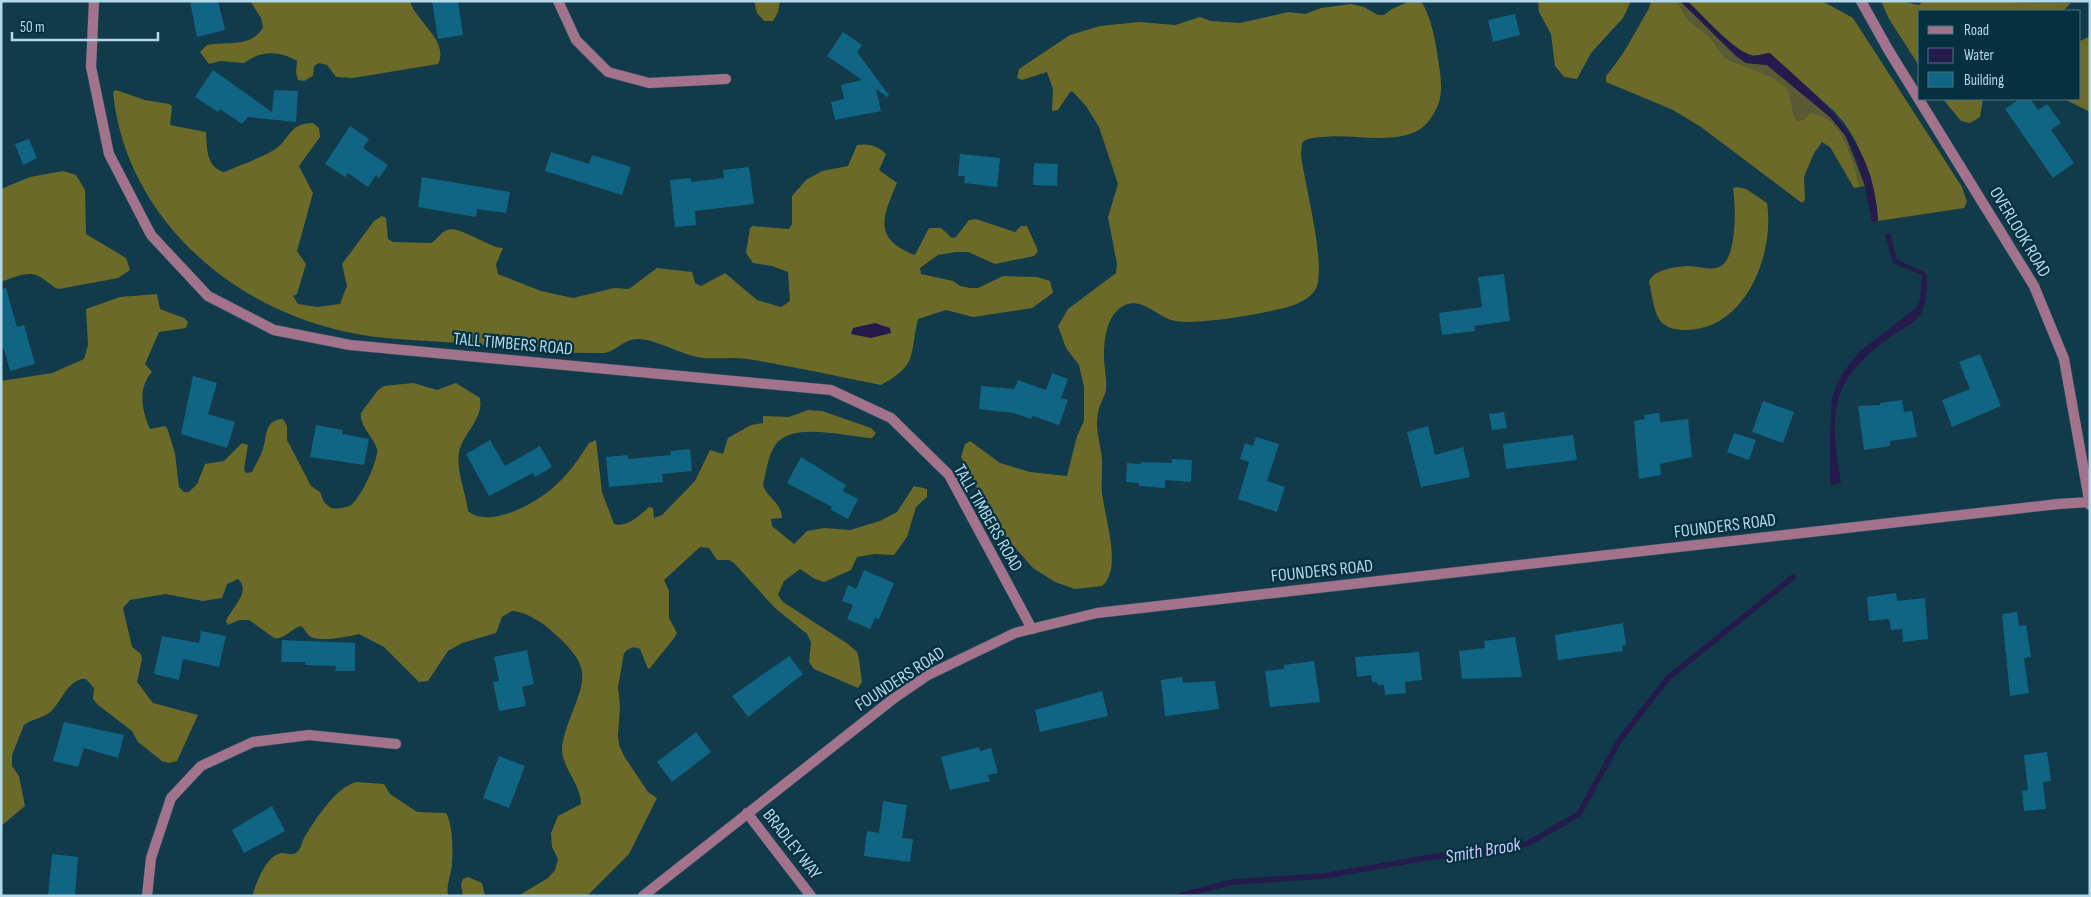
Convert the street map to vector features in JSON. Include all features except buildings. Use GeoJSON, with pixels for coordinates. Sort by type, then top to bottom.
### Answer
{"type":"FeatureCollection","features":[{"type":"Feature","properties":{"kind":"street","name":"TALL TIMBERS ROAD"},"geometry":{"type":"LineString","coordinates":[[94,1],[91,67],[109,154],[151,235],[208,296],[274,330],[350,345],[831,390],[891,418],[949,476],[1032,628]]}},
{"type":"Feature","properties":{"kind":"street"},"geometry":{"type":"LineString","coordinates":[[558,1],[576,40],[608,72],[649,83],[726,80]]}},
{"type":"Feature","properties":{"kind":"street","name":"OVERLOOK ROAD"},"geometry":{"type":"LineString","coordinates":[[1861,1],[1918,98]]}},
{"type":"Feature","properties":{"kind":"street","name":"OVERLOOK ROAD"},"geometry":{"type":"LineString","coordinates":[[1919,100],[2034,286],[2064,359],[2090,503]]}},
{"type":"Feature","properties":{"kind":"street","name":"FOUNDERS ROAD"},"geometry":{"type":"LineString","coordinates":[[643,896],[872,714],[928,676],[1015,633],[1032,628],[1097,613],[2048,505],[2090,503]]}},
{"type":"Feature","properties":{"kind":"street"},"geometry":{"type":"LineString","coordinates":[[146,896],[151,858],[171,798],[201,766],[253,742],[263,740],[309,735],[396,744]]}},
{"type":"Feature","properties":{"kind":"street","name":"BRADLEY WAY"},"geometry":{"type":"LineString","coordinates":[[747,813],[811,896]]}},
{"type":"Feature","properties":{"kind":"shaded area"},"geometry":{"type":"Polygon","coordinates":[[[250,1],[410,1],[413,9],[436,39],[440,56],[438,64],[353,78],[336,77],[327,65],[319,63],[314,66],[313,76],[304,81],[298,80],[296,72],[297,61],[283,55],[270,53],[256,56],[244,63],[220,61],[209,64],[200,52],[207,45],[246,41],[258,34],[263,27],[261,18],[250,1]]]}},
{"type":"Feature","properties":{"kind":"shaded area"},"geometry":{"type":"Polygon","coordinates":[[[754,1],[780,1],[778,12],[773,21],[764,21],[757,13],[754,1]]]}},
{"type":"Feature","properties":{"kind":"shaded area"},"geometry":{"type":"Polygon","coordinates":[[[1410,1],[1421,1],[1429,17],[1436,45],[1441,91],[1437,107],[1431,118],[1422,128],[1410,134],[1396,137],[1336,136],[1309,139],[1302,143],[1301,155],[1317,241],[1319,274],[1315,290],[1306,299],[1291,306],[1266,312],[1196,322],[1171,320],[1148,307],[1136,303],[1123,306],[1117,310],[1107,329],[1104,357],[1106,391],[1097,418],[1102,458],[1102,494],[1112,558],[1108,579],[1102,586],[1075,589],[1055,582],[1033,568],[997,527],[961,457],[965,444],[970,441],[1000,463],[1030,472],[1067,476],[1077,436],[1084,421],[1084,387],[1079,365],[1066,348],[1058,326],[1068,309],[1116,273],[1117,264],[1108,217],[1118,184],[1099,127],[1086,106],[1072,91],[1058,110],[1052,111],[1053,89],[1047,72],[1022,80],[1017,78],[1019,69],[1070,35],[1100,26],[1139,22],[1175,25],[1200,17],[1211,21],[1240,23],[1288,12],[1305,14],[1321,8],[1351,4],[1364,7],[1378,15],[1384,15],[1410,1]]]}},
{"type":"Feature","properties":{"kind":"shaded area"},"geometry":{"type":"Polygon","coordinates":[[[1538,1],[1631,1],[1623,18],[1591,53],[1577,79],[1564,77],[1555,66],[1551,34],[1539,12],[1538,1]]]}},
{"type":"Feature","properties":{"kind":"shaded area"},"geometry":{"type":"Polygon","coordinates":[[[1651,1],[1677,1],[1689,21],[1710,37],[1725,58],[1773,78],[1786,88],[1790,96],[1794,117],[1798,121],[1805,119],[1811,113],[1823,117],[1832,123],[1850,153],[1860,187],[1854,188],[1830,147],[1822,142],[1814,153],[1804,177],[1805,200],[1802,203],[1701,127],[1673,110],[1606,82],[1606,76],[1628,45],[1651,1]]]}},
{"type":"Feature","properties":{"kind":"shaded area"},"geometry":{"type":"Polygon","coordinates":[[[1677,1],[1680,1],[1746,63],[1767,65],[1830,117],[1845,135],[1865,186],[1860,187],[1849,150],[1842,137],[1805,119],[1798,121],[1794,117],[1790,96],[1736,62],[1725,58],[1710,37],[1689,21],[1677,1]]]}},
{"type":"Feature","properties":{"kind":"shaded area"},"geometry":{"type":"Polygon","coordinates":[[[1687,1],[1822,1],[1853,18],[1962,187],[1967,202],[1964,208],[1878,221],[1870,175],[1855,140],[1834,111],[1768,53],[1753,56],[1746,54],[1719,32],[1687,1]]]}},
{"type":"Feature","properties":{"kind":"shaded area"},"geometry":{"type":"Polygon","coordinates":[[[1881,1],[1901,1],[1919,5],[1923,1],[2071,3],[2064,10],[1918,10],[1918,64],[1889,19],[1881,1]]]}},
{"type":"Feature","properties":{"kind":"shaded area"},"geometry":{"type":"Polygon","coordinates":[[[2090,36],[2090,112],[2066,100],[2081,100],[2081,40],[2090,36]]]}},
{"type":"Feature","properties":{"kind":"shaded area"},"geometry":{"type":"Polygon","coordinates":[[[116,90],[145,100],[172,106],[170,125],[206,132],[207,150],[211,161],[218,170],[224,172],[274,150],[299,126],[313,123],[319,128],[320,137],[299,166],[313,193],[297,251],[306,264],[297,294],[293,296],[298,304],[317,307],[340,304],[347,286],[342,264],[374,221],[382,216],[386,218],[388,239],[393,242],[431,243],[445,231],[453,229],[503,248],[496,264],[498,274],[541,291],[573,298],[614,288],[629,289],[657,268],[692,272],[695,283],[701,286],[725,273],[757,300],[781,307],[790,301],[788,272],[772,266],[753,263],[746,253],[750,228],[753,226],[789,229],[792,224],[792,196],[806,180],[822,171],[848,166],[857,145],[861,144],[877,147],[886,154],[879,170],[897,183],[885,217],[885,226],[892,242],[902,249],[915,255],[929,228],[941,228],[952,238],[956,237],[969,220],[976,219],[1015,232],[1021,226],[1027,226],[1038,251],[1034,256],[995,264],[968,252],[938,255],[920,268],[921,274],[953,281],[960,286],[970,288],[978,288],[1003,276],[1037,277],[1050,281],[1053,293],[1032,308],[973,317],[946,310],[918,319],[912,351],[907,365],[893,378],[881,385],[747,359],[700,357],[643,339],[628,341],[608,352],[588,353],[555,352],[391,338],[342,331],[300,318],[259,300],[222,276],[189,247],[160,214],[138,177],[122,136],[113,92],[116,90]]]}},
{"type":"Feature","properties":{"kind":"shaded area"},"geometry":{"type":"Polygon","coordinates":[[[1944,100],[1983,100],[1980,117],[1970,123],[1961,121],[1944,100]]]}},
{"type":"Feature","properties":{"kind":"shaded area"},"geometry":{"type":"Polygon","coordinates":[[[63,171],[76,175],[85,190],[86,234],[126,258],[130,270],[118,278],[59,289],[40,277],[30,274],[24,274],[1,282],[1,189],[30,177],[63,171]]]}},
{"type":"Feature","properties":{"kind":"shaded area"},"geometry":{"type":"Polygon","coordinates":[[[1733,188],[1746,189],[1767,203],[1766,244],[1761,265],[1752,285],[1740,303],[1725,317],[1707,327],[1686,330],[1667,326],[1661,322],[1655,311],[1649,282],[1651,278],[1659,272],[1670,268],[1690,266],[1717,268],[1726,261],[1733,242],[1735,206],[1733,188]]]}},
{"type":"Feature","properties":{"kind":"shaded area"},"geometry":{"type":"Polygon","coordinates":[[[157,294],[160,309],[184,318],[188,322],[186,328],[159,332],[145,364],[152,372],[144,385],[142,400],[150,429],[165,426],[167,428],[175,453],[179,487],[184,492],[189,492],[197,484],[205,464],[224,461],[242,443],[248,445],[244,469],[246,473],[252,472],[262,452],[270,424],[283,419],[287,426],[287,440],[311,486],[320,492],[324,502],[331,508],[349,506],[364,488],[377,454],[377,449],[362,422],[361,413],[378,390],[384,386],[413,383],[437,390],[456,383],[480,398],[479,413],[461,445],[458,459],[468,511],[477,516],[502,515],[515,511],[540,498],[562,479],[589,443],[596,440],[602,492],[614,524],[619,525],[633,520],[649,507],[653,508],[654,518],[662,515],[695,481],[710,450],[723,454],[728,438],[751,425],[763,423],[763,416],[789,417],[808,410],[822,411],[871,428],[876,433],[872,438],[821,432],[795,433],[784,437],[776,444],[771,453],[763,485],[780,508],[782,518],[771,519],[772,526],[794,544],[807,531],[824,528],[850,530],[880,521],[897,512],[914,486],[927,489],[927,497],[916,507],[907,537],[894,555],[875,554],[857,557],[851,570],[824,582],[815,579],[800,569],[784,581],[778,595],[783,602],[848,644],[857,652],[862,682],[858,688],[814,669],[809,662],[811,642],[807,634],[775,608],[734,563],[729,560],[717,560],[709,548],[700,547],[664,580],[669,591],[669,618],[677,633],[675,637],[648,669],[640,649],[631,648],[624,653],[618,687],[620,707],[619,745],[624,756],[648,792],[657,798],[629,854],[587,896],[518,896],[548,878],[555,870],[558,859],[552,847],[551,833],[558,816],[581,804],[578,790],[565,764],[562,750],[565,731],[582,683],[580,665],[567,646],[551,630],[530,616],[512,611],[502,617],[496,633],[462,643],[448,651],[428,681],[419,682],[384,647],[359,634],[322,639],[310,636],[301,626],[284,636],[274,638],[249,620],[239,620],[228,625],[226,621],[242,595],[242,584],[238,579],[227,584],[222,598],[203,601],[165,594],[130,600],[123,608],[132,647],[141,654],[142,659],[137,682],[153,703],[198,715],[177,761],[169,763],[162,761],[138,742],[132,731],[93,699],[94,688],[86,679],[74,682],[49,713],[24,725],[12,755],[12,766],[19,776],[25,806],[1,826],[1,381],[52,373],[84,359],[88,345],[86,309],[120,297],[157,294]]]}},
{"type":"Feature","properties":{"kind":"shaded area"},"geometry":{"type":"Polygon","coordinates":[[[356,782],[384,784],[390,794],[417,812],[446,813],[450,824],[452,845],[448,896],[252,896],[263,870],[271,859],[282,853],[292,854],[297,852],[304,838],[326,806],[348,785],[356,782]]]}},
{"type":"Feature","properties":{"kind":"shaded area"},"geometry":{"type":"Polygon","coordinates":[[[468,877],[482,883],[485,896],[463,896],[461,884],[463,879],[468,877]]]}},
{"type":"Feature","properties":{"kind":"water"},"geometry":{"type":"Polygon","coordinates":[[[1680,1],[1687,1],[1726,39],[1743,52],[1753,55],[1770,53],[1828,107],[1844,125],[1857,145],[1867,167],[1875,192],[1878,221],[1872,222],[1865,186],[1854,153],[1845,135],[1830,117],[1767,65],[1746,63],[1737,57],[1680,1]]]}},
{"type":"Feature","properties":{"kind":"water"},"geometry":{"type":"Polygon","coordinates":[[[1890,233],[1897,260],[1925,272],[1927,288],[1924,307],[1913,322],[1883,342],[1860,363],[1840,392],[1835,418],[1835,431],[1841,483],[1830,485],[1832,399],[1837,384],[1844,371],[1859,352],[1916,308],[1920,301],[1922,275],[1893,263],[1885,234],[1890,233]]]}},
{"type":"Feature","properties":{"kind":"water"},"geometry":{"type":"Polygon","coordinates":[[[875,323],[890,328],[891,333],[871,338],[851,334],[853,328],[875,323]]]}},
{"type":"Feature","properties":{"kind":"waterway","name":"Smith Brook"},"geometry":{"type":"LineString","coordinates":[[1179,896],[1232,882],[1324,876],[1426,858],[1527,844],[1579,814],[1619,741],[1668,678],[1793,577]]}}]}
